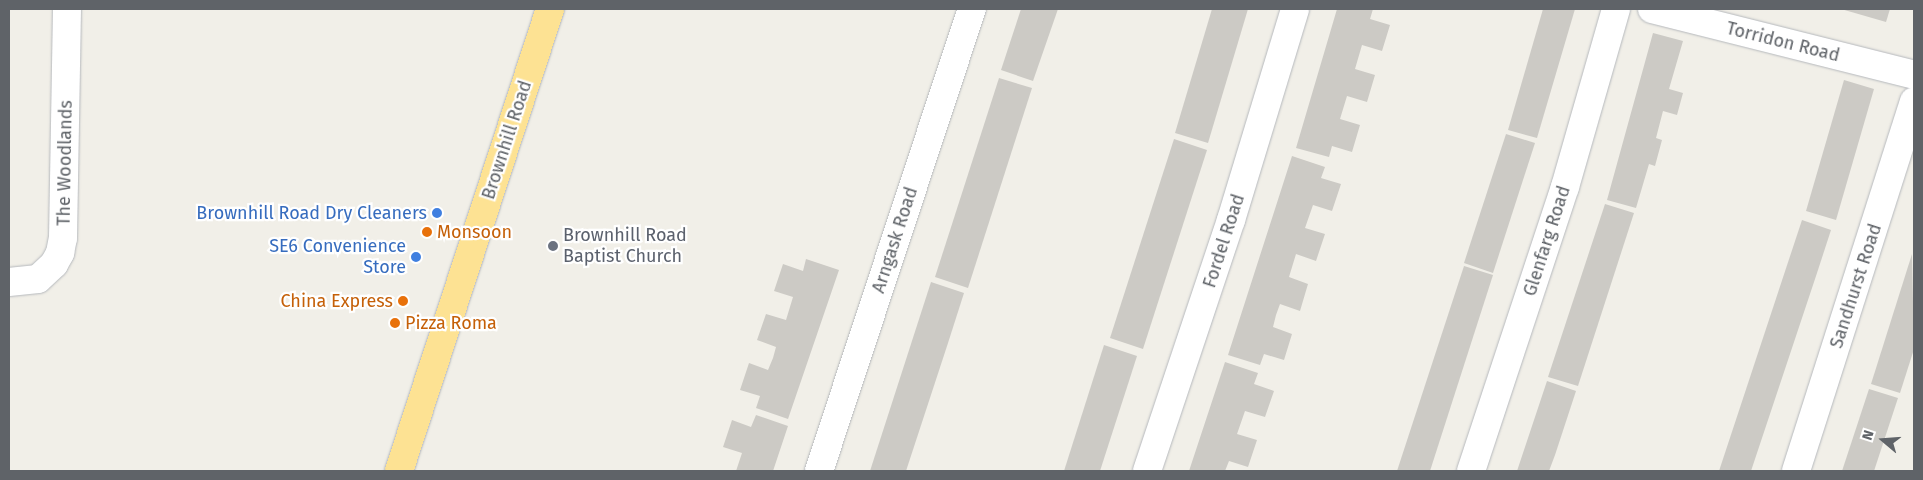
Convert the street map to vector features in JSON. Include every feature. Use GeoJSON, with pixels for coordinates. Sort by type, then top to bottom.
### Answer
{"type":"FeatureCollection","features":[{"type":"Feature","properties":{"kind":"highway","name":"Brownhill Road"},"geometry":{"type":"LineString","coordinates":[[399,471],[550,9]]}},
{"type":"Feature","properties":{"kind":"street","name":"The Woodlands"},"geometry":{"type":"LineString","coordinates":[[9,282],[38,279],[54,264],[60,253],[63,238],[67,9]]}},
{"type":"Feature","properties":{"kind":"street","name":"Arngask Road"},"geometry":{"type":"LineString","coordinates":[[818,471],[972,9]]}},
{"type":"Feature","properties":{"kind":"street","name":"Fordel Road"},"geometry":{"type":"LineString","coordinates":[[1147,471],[1231,220],[1295,9]]}},
{"type":"Feature","properties":{"kind":"street","name":"Glenfarg Road"},"geometry":{"type":"LineString","coordinates":[[1471,471],[1565,187],[1616,9]]}},
{"type":"Feature","properties":{"kind":"street","name":"Torridon Road"},"geometry":{"type":"LineString","coordinates":[[1652,9],[1914,75]]}},
{"type":"Feature","properties":{"kind":"street","name":"Sandhurst Road"},"geometry":{"type":"LineString","coordinates":[[1796,471],[1914,101]]}},
{"type":"Feature","properties":{"kind":"building"},"geometry":{"type":"Polygon","coordinates":[[[1021,9],[1058,9],[1033,81],[1001,70],[1021,9]]]}},
{"type":"Feature","properties":{"kind":"building"},"geometry":{"type":"Polygon","coordinates":[[[1212,9],[1248,9],[1208,143],[1175,133],[1212,9]]]}},
{"type":"Feature","properties":{"kind":"building"},"geometry":{"type":"Polygon","coordinates":[[[1337,9],[1373,9],[1370,19],[1390,25],[1382,51],[1362,45],[1355,69],[1375,75],[1367,102],[1347,96],[1340,119],[1360,125],[1352,152],[1332,146],[1329,157],[1296,148],[1337,9]]]}},
{"type":"Feature","properties":{"kind":"building"},"geometry":{"type":"Polygon","coordinates":[[[1543,9],[1575,9],[1537,138],[1508,130],[1543,9]]]}},
{"type":"Feature","properties":{"kind":"building"},"geometry":{"type":"Polygon","coordinates":[[[1841,9],[1890,9],[1886,22],[1841,9]]]}},
{"type":"Feature","properties":{"kind":"building"},"geometry":{"type":"Polygon","coordinates":[[[1653,33],[1683,41],[1669,89],[1683,93],[1677,115],[1663,111],[1656,138],[1662,140],[1655,166],[1649,164],[1636,208],[1607,200],[1653,33]]]}},
{"type":"Feature","properties":{"kind":"building"},"geometry":{"type":"Polygon","coordinates":[[[999,78],[1032,88],[968,288],[935,277],[999,78]]]}},
{"type":"Feature","properties":{"kind":"building"},"geometry":{"type":"Polygon","coordinates":[[[1844,80],[1874,89],[1836,220],[1806,211],[1844,80]]]}},
{"type":"Feature","properties":{"kind":"building"},"geometry":{"type":"Polygon","coordinates":[[[1506,134],[1535,143],[1493,273],[1464,263],[1506,134]]]}},
{"type":"Feature","properties":{"kind":"building"},"geometry":{"type":"Polygon","coordinates":[[[1174,139],[1207,150],[1143,349],[1110,338],[1174,139]]]}},
{"type":"Feature","properties":{"kind":"building"},"geometry":{"type":"Polygon","coordinates":[[[1292,156],[1325,167],[1321,178],[1341,184],[1332,211],[1313,205],[1305,228],[1325,234],[1316,261],[1296,254],[1289,277],[1308,284],[1300,311],[1280,304],[1276,315],[1273,327],[1292,334],[1284,360],[1264,354],[1260,365],[1228,355],[1292,156]]]}},
{"type":"Feature","properties":{"kind":"building"},"geometry":{"type":"Polygon","coordinates":[[[1605,204],[1634,213],[1578,386],[1548,377],[1605,204]]]}},
{"type":"Feature","properties":{"kind":"building"},"geometry":{"type":"Polygon","coordinates":[[[1802,220],[1831,230],[1817,273],[1751,471],[1719,471],[1802,220]]]}},
{"type":"Feature","properties":{"kind":"building"},"geometry":{"type":"Polygon","coordinates":[[[1912,254],[1914,349],[1900,393],[1871,384],[1912,254]]]}},
{"type":"Feature","properties":{"kind":"building"},"geometry":{"type":"Polygon","coordinates":[[[806,259],[839,270],[788,419],[756,408],[760,396],[740,390],[749,363],[768,370],[773,358],[776,347],[757,340],[766,314],[786,320],[793,297],[774,291],[783,264],[803,271],[806,259]]]}},
{"type":"Feature","properties":{"kind":"building"},"geometry":{"type":"Polygon","coordinates":[[[1464,266],[1493,275],[1430,471],[1397,471],[1464,266]]]}},
{"type":"Feature","properties":{"kind":"building"},"geometry":{"type":"Polygon","coordinates":[[[931,282],[964,293],[948,343],[906,471],[870,471],[931,282]]]}},
{"type":"Feature","properties":{"kind":"building"},"geometry":{"type":"Polygon","coordinates":[[[1104,345],[1137,356],[1100,471],[1064,471],[1104,345]]]}},
{"type":"Feature","properties":{"kind":"building"},"geometry":{"type":"Polygon","coordinates":[[[1225,362],[1258,373],[1254,384],[1274,391],[1265,417],[1245,411],[1237,434],[1257,440],[1248,467],[1229,461],[1225,471],[1189,471],[1225,362]]]}},
{"type":"Feature","properties":{"kind":"building"},"geometry":{"type":"Polygon","coordinates":[[[1547,381],[1576,391],[1555,455],[1549,471],[1517,471],[1547,381]]]}},
{"type":"Feature","properties":{"kind":"building"},"geometry":{"type":"Polygon","coordinates":[[[1869,389],[1898,398],[1874,471],[1842,471],[1869,389]]]}},
{"type":"Feature","properties":{"kind":"building"},"geometry":{"type":"Polygon","coordinates":[[[756,415],[788,426],[773,471],[736,471],[742,453],[723,447],[732,420],[751,427],[756,415]]]}},
{"type":"Feature","properties":{"kind":"place","name":"Brownhill Road Dry Cleaners"},"geometry":{"type":"Point","coordinates":[437,213]}},
{"type":"Feature","properties":{"kind":"place","name":"Monsoon"},"geometry":{"type":"Point","coordinates":[427,232]}},
{"type":"Feature","properties":{"kind":"place","name":"Brownhill Road Baptist Church"},"geometry":{"type":"Point","coordinates":[553,246]}},
{"type":"Feature","properties":{"kind":"place","name":"SE6 Convenience Store"},"geometry":{"type":"Point","coordinates":[416,257]}},
{"type":"Feature","properties":{"kind":"place","name":"China Express"},"geometry":{"type":"Point","coordinates":[403,301]}},
{"type":"Feature","properties":{"kind":"place","name":"Pizza Roma"},"geometry":{"type":"Point","coordinates":[395,323]}}]}
